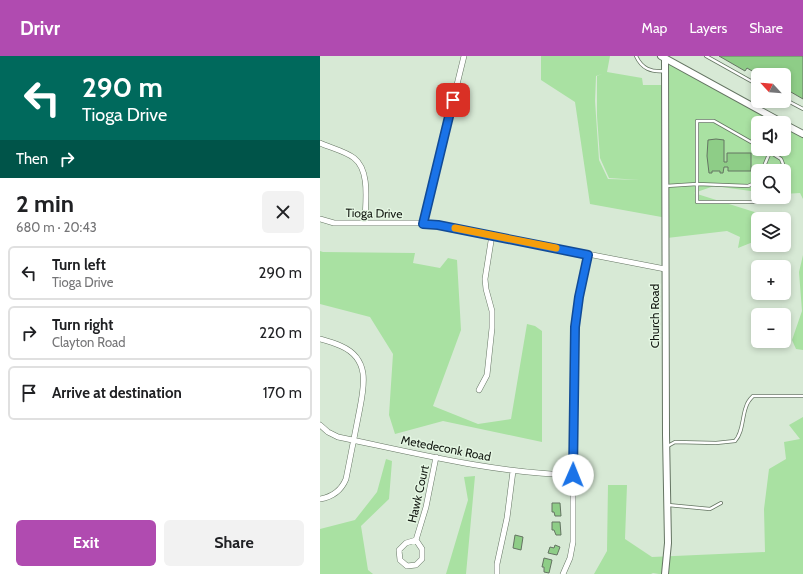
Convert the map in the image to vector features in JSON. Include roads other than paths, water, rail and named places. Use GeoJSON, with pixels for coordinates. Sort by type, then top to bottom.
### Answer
{"type":"FeatureCollection","features":[{"type":"Feature","properties":{"kind":"street"},"geometry":{"type":"LineString","coordinates":[[423,224],[464,56]]}},
{"type":"Feature","properties":{"kind":"street"},"geometry":{"type":"LineString","coordinates":[[666,58],[768,116]]}},
{"type":"Feature","properties":{"kind":"street","name":"Church Road"},"geometry":{"type":"LineString","coordinates":[[665,574],[668,543],[665,269],[666,58]]}},
{"type":"Feature","properties":{"kind":"street"},"geometry":{"type":"LineString","coordinates":[[791,128],[803,134]]}},
{"type":"Feature","properties":{"kind":"street"},"geometry":{"type":"LineString","coordinates":[[320,143],[353,157],[363,169],[365,178],[365,223]]}},
{"type":"Feature","properties":{"kind":"street","name":"Tioga Drive"},"geometry":{"type":"LineString","coordinates":[[320,219],[334,222],[438,225],[665,269]]}},
{"type":"Feature","properties":{"kind":"street"},"geometry":{"type":"LineString","coordinates":[[479,390],[487,375],[492,328],[492,310],[486,289],[485,278],[492,236]]}},
{"type":"Feature","properties":{"kind":"street"},"geometry":{"type":"LineString","coordinates":[[563,574],[570,558],[573,542],[575,327],[577,308],[588,255]]}},
{"type":"Feature","properties":{"kind":"street"},"geometry":{"type":"LineString","coordinates":[[320,339],[346,348],[354,355],[362,368],[364,384],[354,440],[344,482],[336,492],[320,499]]}},
{"type":"Feature","properties":{"kind":"street","name":"Metedeconk Road"},"geometry":{"type":"LineString","coordinates":[[320,425],[333,435],[436,457],[513,471],[573,475]]}},
{"type":"Feature","properties":{"kind":"street","name":"Hawk Court"},"geometry":{"type":"LineString","coordinates":[[417,538],[426,507],[436,457]]}},
{"type":"Feature","properties":{"kind":"street"},"geometry":{"type":"LineString","coordinates":[[497,574],[497,564],[507,518],[513,471]]}},
{"type":"Feature","properties":{"kind":"street"},"geometry":{"type":"LineString","coordinates":[[417,538],[422,549],[422,559],[416,565],[407,566],[400,560],[399,550],[406,543],[417,538]]}},
{"type":"Feature","properties":{"kind":"lane"},"geometry":{"type":"LineString","coordinates":[[636,56],[641,64],[649,70],[665,71]]}},
{"type":"Feature","properties":{"kind":"lane"},"geometry":{"type":"LineString","coordinates":[[706,56],[751,81]]}},
{"type":"Feature","properties":{"kind":"lane"},"geometry":{"type":"LineString","coordinates":[[791,103],[803,109]]}},
{"type":"Feature","properties":{"kind":"lane"},"geometry":{"type":"LineString","coordinates":[[751,142],[714,121],[697,121],[697,202],[751,202]]}},
{"type":"Feature","properties":{"kind":"lane"},"geometry":{"type":"LineString","coordinates":[[777,156],[781,159],[783,164]]}},
{"type":"Feature","properties":{"kind":"lane"},"geometry":{"type":"LineString","coordinates":[[665,186],[696,184],[748,186],[751,185]]}},
{"type":"Feature","properties":{"kind":"lane"},"geometry":{"type":"LineString","coordinates":[[666,446],[675,442],[716,443],[735,441],[737,440],[740,430],[745,407],[753,396],[803,396]]}},
{"type":"Feature","properties":{"kind":"lane"},"geometry":{"type":"LineString","coordinates":[[666,437],[675,442]]}},
{"type":"Feature","properties":{"kind":"lane"},"geometry":{"type":"LineString","coordinates":[[667,505],[710,509],[721,503]]}}]}
